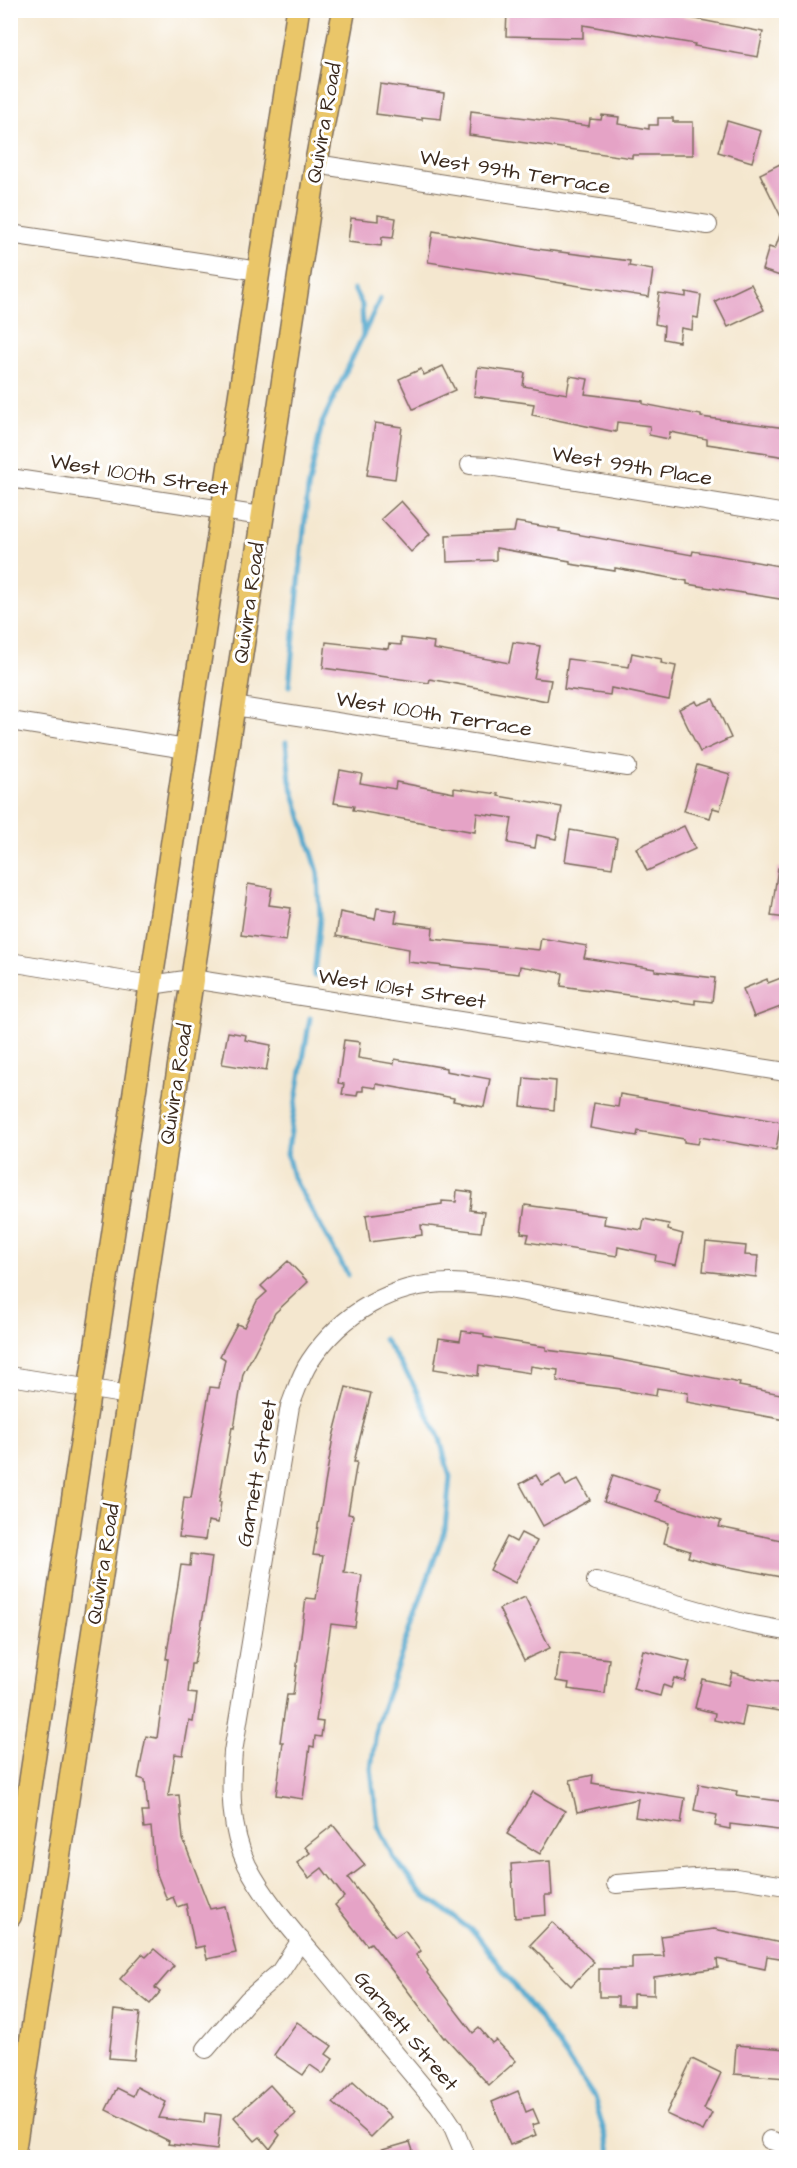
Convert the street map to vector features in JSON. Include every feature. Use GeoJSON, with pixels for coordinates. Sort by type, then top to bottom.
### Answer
{"type":"FeatureCollection","features":[{"type":"Feature","properties":{"kind":"main road","name":"Quivira Road"},"geometry":{"type":"LineString","coordinates":[[10,1916],[298,10]]}},
{"type":"Feature","properties":{"kind":"main road","name":"Quivira Road"},"geometry":{"type":"LineString","coordinates":[[13,2157],[316,164],[344,10]]}},
{"type":"Feature","properties":{"kind":"street","name":"West 99th Terrace"},"geometry":{"type":"LineString","coordinates":[[316,164],[708,225]]}},
{"type":"Feature","properties":{"kind":"street"},"geometry":{"type":"LineString","coordinates":[[10,234],[259,271]]}},
{"type":"Feature","properties":{"kind":"street","name":"West 99th Place"},"geometry":{"type":"LineString","coordinates":[[470,465],[489,466],[786,514]]}},
{"type":"Feature","properties":{"kind":"street","name":"West 100th Street"},"geometry":{"type":"LineString","coordinates":[[10,478],[262,516]]}},
{"type":"Feature","properties":{"kind":"street","name":"West 100th Terrace"},"geometry":{"type":"LineString","coordinates":[[234,705],[627,767]]}},
{"type":"Feature","properties":{"kind":"street"},"geometry":{"type":"LineString","coordinates":[[10,722],[186,749]]}},
{"type":"Feature","properties":{"kind":"street","name":"West 101st Street"},"geometry":{"type":"LineString","coordinates":[[10,962],[151,985],[192,979],[786,1072]]}},
{"type":"Feature","properties":{"kind":"street","name":"Garnett Street"},"geometry":{"type":"LineString","coordinates":[[466,2157],[453,2127],[439,2106],[301,1940],[266,1894],[247,1864],[234,1823],[230,1786],[235,1740],[290,1406],[309,1361],[330,1334],[345,1321],[383,1296],[416,1287],[450,1283],[515,1291],[647,1313],[786,1345]]}},
{"type":"Feature","properties":{"kind":"street"},"geometry":{"type":"LineString","coordinates":[[10,1376],[129,1395]]}},
{"type":"Feature","properties":{"kind":"street"},"geometry":{"type":"LineString","coordinates":[[596,1581],[742,1623],[786,1631]]}},
{"type":"Feature","properties":{"kind":"street"},"geometry":{"type":"LineString","coordinates":[[616,1884],[709,1876],[786,1886]]}},
{"type":"Feature","properties":{"kind":"street"},"geometry":{"type":"LineString","coordinates":[[206,2049],[248,2000],[280,1972],[301,1940]]}},
{"type":"Feature","properties":{"kind":"building"},"geometry":{"type":"Polygon","coordinates":[[[547,10],[661,10],[676,13],[675,15],[763,32],[758,57],[583,25],[583,38],[506,36],[507,11],[547,12],[547,10]]]}},
{"type":"Feature","properties":{"kind":"building"},"geometry":{"type":"Polygon","coordinates":[[[380,84],[444,93],[441,119],[422,117],[422,120],[376,114],[380,84]]]}},
{"type":"Feature","properties":{"kind":"building"},"geometry":{"type":"Polygon","coordinates":[[[471,111],[589,126],[590,119],[601,120],[602,115],[619,117],[618,124],[649,129],[649,125],[658,125],[658,118],[673,118],[673,122],[693,122],[693,155],[632,155],[632,158],[469,135],[471,111]]]}},
{"type":"Feature","properties":{"kind":"building"},"geometry":{"type":"Polygon","coordinates":[[[727,121],[761,131],[752,162],[718,152],[727,121]]]}},
{"type":"Feature","properties":{"kind":"building"},"geometry":{"type":"Polygon","coordinates":[[[786,161],[786,278],[762,270],[769,247],[775,249],[784,223],[760,174],[786,161]]]}},
{"type":"Feature","properties":{"kind":"building"},"geometry":{"type":"Polygon","coordinates":[[[378,215],[396,218],[393,238],[382,237],[381,246],[348,242],[351,218],[378,221],[378,215]]]}},
{"type":"Feature","properties":{"kind":"building"},"geometry":{"type":"Polygon","coordinates":[[[433,231],[537,249],[630,261],[629,266],[653,270],[649,297],[428,262],[433,231]]]}},
{"type":"Feature","properties":{"kind":"building"},"geometry":{"type":"Polygon","coordinates":[[[751,284],[764,310],[728,327],[715,301],[751,284]]]}},
{"type":"Feature","properties":{"kind":"building"},"geometry":{"type":"Polygon","coordinates":[[[686,292],[701,295],[698,318],[693,317],[692,330],[681,328],[679,342],[663,339],[664,326],[655,324],[659,293],[686,297],[686,292]]]}},
{"type":"Feature","properties":{"kind":"building"},"geometry":{"type":"Polygon","coordinates":[[[443,366],[455,390],[413,409],[399,379],[421,369],[424,375],[443,366]]]}},
{"type":"Feature","properties":{"kind":"building"},"geometry":{"type":"Polygon","coordinates":[[[478,367],[525,373],[523,386],[567,394],[570,376],[588,379],[585,394],[643,401],[643,404],[701,415],[701,417],[786,428],[786,457],[707,444],[707,439],[670,432],[669,439],[649,435],[650,426],[617,422],[616,432],[532,415],[534,404],[474,396],[478,367]]]}},
{"type":"Feature","properties":{"kind":"building"},"geometry":{"type":"Polygon","coordinates":[[[375,423],[402,427],[395,479],[367,475],[375,423]]]}},
{"type":"Feature","properties":{"kind":"building"},"geometry":{"type":"Polygon","coordinates":[[[401,501],[430,534],[411,552],[381,519],[401,501]]]}},
{"type":"Feature","properties":{"kind":"building"},"geometry":{"type":"Polygon","coordinates":[[[516,522],[692,555],[693,551],[779,566],[778,571],[786,572],[786,600],[687,584],[687,581],[615,568],[615,571],[570,564],[570,561],[496,548],[496,560],[447,562],[446,535],[514,532],[516,522]]]}},
{"type":"Feature","properties":{"kind":"building"},"geometry":{"type":"Polygon","coordinates":[[[401,638],[434,642],[433,649],[509,663],[513,642],[540,646],[534,678],[551,680],[547,701],[430,679],[429,683],[323,668],[326,642],[388,649],[389,644],[401,645],[401,638]]]}},
{"type":"Feature","properties":{"kind":"building"},"geometry":{"type":"Polygon","coordinates":[[[632,653],[662,659],[661,663],[676,666],[669,700],[611,688],[610,695],[564,689],[568,659],[629,667],[632,653]]]}},
{"type":"Feature","properties":{"kind":"building"},"geometry":{"type":"Polygon","coordinates":[[[713,699],[731,738],[700,752],[679,709],[696,701],[698,705],[713,699]]]}},
{"type":"Feature","properties":{"kind":"building"},"geometry":{"type":"Polygon","coordinates":[[[697,765],[730,774],[720,810],[713,808],[710,818],[684,811],[697,765]]]}},
{"type":"Feature","properties":{"kind":"building"},"geometry":{"type":"Polygon","coordinates":[[[340,770],[362,774],[360,783],[395,789],[396,782],[454,793],[454,788],[499,794],[498,796],[562,807],[556,839],[537,835],[535,848],[508,843],[512,818],[477,813],[475,832],[353,810],[354,806],[334,803],[340,770]]]}},
{"type":"Feature","properties":{"kind":"building"},"geometry":{"type":"Polygon","coordinates":[[[684,826],[695,849],[647,871],[636,848],[684,826]]]}},
{"type":"Feature","properties":{"kind":"building"},"geometry":{"type":"Polygon","coordinates":[[[570,830],[617,838],[612,868],[565,861],[570,830]]]}},
{"type":"Feature","properties":{"kind":"building"},"geometry":{"type":"Polygon","coordinates":[[[778,868],[786,869],[786,918],[771,916],[778,868]]]}},
{"type":"Feature","properties":{"kind":"building"},"geometry":{"type":"Polygon","coordinates":[[[248,884],[272,888],[269,905],[291,908],[286,941],[241,935],[248,884]]]}},
{"type":"Feature","properties":{"kind":"building"},"geometry":{"type":"Polygon","coordinates":[[[377,908],[397,911],[395,922],[433,927],[432,939],[539,950],[541,938],[587,946],[584,958],[655,969],[655,971],[715,978],[712,1002],[695,1000],[695,1004],[561,986],[563,973],[520,966],[519,974],[408,962],[409,949],[336,936],[340,912],[375,919],[377,908]]]}},
{"type":"Feature","properties":{"kind":"building"},"geometry":{"type":"Polygon","coordinates":[[[786,976],[786,1005],[754,1017],[743,989],[767,979],[768,983],[786,976]]]}},
{"type":"Feature","properties":{"kind":"building"},"geometry":{"type":"Polygon","coordinates":[[[228,1032],[246,1035],[245,1040],[271,1045],[266,1071],[222,1064],[228,1032]]]}},
{"type":"Feature","properties":{"kind":"building"},"geometry":{"type":"Polygon","coordinates":[[[344,1040],[360,1042],[358,1058],[394,1064],[395,1059],[490,1079],[484,1107],[453,1101],[454,1098],[376,1084],[376,1088],[363,1086],[363,1091],[358,1091],[357,1096],[342,1094],[344,1084],[338,1083],[344,1040]]]}},
{"type":"Feature","properties":{"kind":"building"},"geometry":{"type":"Polygon","coordinates":[[[524,1078],[556,1081],[554,1110],[521,1106],[524,1078]]]}},
{"type":"Feature","properties":{"kind":"building"},"geometry":{"type":"Polygon","coordinates":[[[620,1094],[781,1122],[776,1150],[700,1137],[698,1144],[684,1142],[684,1139],[638,1131],[637,1136],[590,1128],[594,1103],[618,1107],[620,1094]]]}},
{"type":"Feature","properties":{"kind":"building"},"geometry":{"type":"Polygon","coordinates":[[[457,1190],[472,1192],[470,1210],[484,1212],[481,1232],[421,1225],[422,1235],[370,1242],[366,1215],[442,1204],[442,1201],[456,1202],[457,1190]]]}},
{"type":"Feature","properties":{"kind":"building"},"geometry":{"type":"Polygon","coordinates":[[[525,1205],[605,1216],[604,1224],[642,1230],[644,1219],[669,1224],[668,1230],[683,1234],[676,1265],[655,1261],[656,1255],[618,1247],[617,1256],[527,1242],[529,1234],[521,1233],[525,1205]]]}},
{"type":"Feature","properties":{"kind":"building"},"geometry":{"type":"Polygon","coordinates":[[[706,1242],[746,1246],[745,1255],[758,1256],[756,1277],[703,1271],[706,1242]]]}},
{"type":"Feature","properties":{"kind":"building"},"geometry":{"type":"Polygon","coordinates":[[[288,1261],[308,1282],[275,1313],[243,1374],[219,1502],[221,1502],[218,1523],[208,1521],[205,1540],[179,1537],[184,1497],[191,1498],[210,1387],[219,1388],[225,1359],[220,1356],[237,1324],[244,1327],[257,1301],[267,1292],[261,1286],[288,1261]]]}},
{"type":"Feature","properties":{"kind":"building"},"geometry":{"type":"Polygon","coordinates":[[[462,1331],[546,1347],[546,1350],[610,1358],[740,1383],[739,1386],[786,1395],[786,1420],[687,1402],[688,1393],[657,1388],[656,1396],[557,1381],[558,1370],[531,1366],[530,1373],[479,1365],[478,1376],[434,1369],[439,1338],[460,1341],[462,1331]]]}},
{"type":"Feature","properties":{"kind":"building"},"geometry":{"type":"Polygon","coordinates":[[[346,1387],[371,1393],[354,1462],[357,1462],[348,1514],[353,1515],[344,1572],[362,1575],[355,1627],[331,1624],[316,1721],[323,1722],[321,1737],[315,1736],[314,1747],[310,1746],[303,1799],[276,1795],[283,1742],[280,1742],[287,1695],[293,1695],[306,1598],[316,1599],[323,1556],[313,1555],[333,1437],[346,1387]]]}},
{"type":"Feature","properties":{"kind":"building"},"geometry":{"type":"Polygon","coordinates":[[[536,1475],[542,1485],[560,1475],[566,1486],[578,1479],[590,1500],[543,1526],[520,1484],[536,1475]]]}},
{"type":"Feature","properties":{"kind":"building"},"geometry":{"type":"Polygon","coordinates":[[[613,1475],[659,1490],[656,1501],[721,1521],[719,1527],[786,1541],[786,1578],[688,1557],[690,1551],[664,1543],[669,1523],[604,1502],[613,1475]]]}},
{"type":"Feature","properties":{"kind":"building"},"geometry":{"type":"Polygon","coordinates":[[[521,1533],[537,1541],[515,1583],[490,1570],[507,1537],[516,1542],[521,1533]]]}},
{"type":"Feature","properties":{"kind":"building"},"geometry":{"type":"Polygon","coordinates":[[[191,1554],[212,1557],[194,1664],[191,1664],[188,1693],[197,1694],[193,1722],[189,1721],[183,1755],[175,1754],[168,1796],[179,1795],[183,1839],[210,1909],[225,1906],[236,1953],[207,1959],[204,1946],[195,1948],[186,1904],[177,1907],[173,1897],[167,1900],[155,1869],[151,1827],[144,1828],[142,1812],[148,1812],[145,1780],[138,1778],[146,1736],[157,1738],[168,1659],[166,1659],[181,1565],[190,1566],[191,1554]]]}},
{"type":"Feature","properties":{"kind":"building"},"geometry":{"type":"Polygon","coordinates":[[[525,1597],[550,1648],[524,1660],[499,1609],[525,1597]]]}},
{"type":"Feature","properties":{"kind":"building"},"geometry":{"type":"Polygon","coordinates":[[[643,1650],[690,1662],[685,1681],[674,1678],[671,1688],[663,1685],[660,1696],[633,1689],[643,1650]]]}},
{"type":"Feature","properties":{"kind":"building"},"geometry":{"type":"Polygon","coordinates":[[[560,1653],[609,1659],[605,1694],[568,1689],[569,1683],[556,1681],[560,1653]]]}},
{"type":"Feature","properties":{"kind":"building"},"geometry":{"type":"Polygon","coordinates":[[[732,1672],[752,1678],[786,1683],[786,1712],[746,1706],[742,1726],[714,1720],[715,1713],[695,1708],[702,1679],[729,1685],[732,1672]]]}},
{"type":"Feature","properties":{"kind":"building"},"geometry":{"type":"Polygon","coordinates":[[[593,1775],[592,1783],[685,1798],[681,1824],[635,1817],[638,1799],[577,1812],[570,1780],[593,1775]]]}},
{"type":"Feature","properties":{"kind":"building"},"geometry":{"type":"Polygon","coordinates":[[[699,1784],[737,1791],[736,1795],[786,1802],[786,1831],[730,1824],[730,1829],[715,1826],[717,1815],[694,1810],[699,1784]]]}},
{"type":"Feature","properties":{"kind":"building"},"geometry":{"type":"Polygon","coordinates":[[[533,1792],[565,1811],[540,1854],[507,1834],[533,1792]]]}},
{"type":"Feature","properties":{"kind":"building"},"geometry":{"type":"Polygon","coordinates":[[[333,1825],[365,1865],[348,1878],[395,1937],[405,1930],[421,1951],[416,1955],[428,1971],[427,1973],[473,2033],[479,2028],[492,2043],[496,2040],[516,2061],[489,2085],[444,2038],[371,1943],[367,1945],[335,1905],[344,1897],[322,1868],[309,1878],[297,1863],[310,1853],[305,1847],[333,1825]]]}},
{"type":"Feature","properties":{"kind":"building"},"geometry":{"type":"Polygon","coordinates":[[[550,1861],[552,1895],[545,1895],[546,1915],[515,1918],[511,1864],[550,1861]]]}},
{"type":"Feature","properties":{"kind":"building"},"geometry":{"type":"Polygon","coordinates":[[[552,1922],[594,1962],[571,1986],[530,1945],[552,1922]]]}},
{"type":"Feature","properties":{"kind":"building"},"geometry":{"type":"Polygon","coordinates":[[[714,1929],[786,1944],[786,1959],[767,1956],[765,1969],[717,1959],[718,1968],[654,1977],[654,1995],[633,1994],[633,2006],[618,2006],[618,1997],[599,1997],[599,1969],[632,1969],[632,1957],[664,1956],[661,1936],[714,1929]]]}},
{"type":"Feature","properties":{"kind":"building"},"geometry":{"type":"Polygon","coordinates":[[[154,1949],[174,1966],[155,1988],[160,1992],[150,2004],[120,1979],[142,1954],[146,1957],[154,1949]]]}},
{"type":"Feature","properties":{"kind":"building"},"geometry":{"type":"Polygon","coordinates":[[[114,2010],[140,2013],[134,2060],[109,2058],[114,2010]]]}},
{"type":"Feature","properties":{"kind":"building"},"geometry":{"type":"Polygon","coordinates":[[[297,2022],[332,2046],[326,2054],[333,2059],[323,2074],[310,2065],[303,2075],[274,2055],[297,2022]]]}},
{"type":"Feature","properties":{"kind":"building"},"geometry":{"type":"Polygon","coordinates":[[[736,2045],[786,2049],[786,2078],[734,2074],[736,2045]]]}},
{"type":"Feature","properties":{"kind":"building"},"geometry":{"type":"Polygon","coordinates":[[[692,2059],[721,2073],[704,2109],[712,2113],[703,2131],[666,2114],[692,2059]]]}},
{"type":"Feature","properties":{"kind":"building"},"geometry":{"type":"Polygon","coordinates":[[[353,2082],[391,2117],[371,2137],[333,2103],[353,2082]]]}},
{"type":"Feature","properties":{"kind":"building"},"geometry":{"type":"Polygon","coordinates":[[[270,2085],[296,2114],[276,2131],[280,2135],[270,2149],[260,2137],[255,2141],[234,2117],[270,2085]]]}},
{"type":"Feature","properties":{"kind":"building"},"geometry":{"type":"Polygon","coordinates":[[[137,2087],[166,2102],[159,2118],[204,2123],[205,2113],[221,2115],[217,2150],[168,2144],[169,2141],[106,2110],[117,2088],[133,2096],[137,2087]]]}},
{"type":"Feature","properties":{"kind":"building"},"geometry":{"type":"Polygon","coordinates":[[[518,2091],[526,2112],[533,2109],[539,2123],[532,2125],[536,2135],[510,2145],[492,2102],[518,2091]]]}},
{"type":"Feature","properties":{"kind":"building"},"geometry":{"type":"Polygon","coordinates":[[[410,2142],[415,2157],[372,2157],[372,2153],[410,2142]]]}},
{"type":"Feature","properties":{"kind":"waterway"},"geometry":{"type":"LineString","coordinates":[[354,289],[362,305],[363,334]]}},
{"type":"Feature","properties":{"kind":"waterway"},"geometry":{"type":"LineString","coordinates":[[289,686],[308,489],[322,423],[380,299]]}},
{"type":"Feature","properties":{"kind":"waterway"},"geometry":{"type":"LineString","coordinates":[[286,742],[290,781],[318,872],[320,918],[314,976]]}},
{"type":"Feature","properties":{"kind":"waterway"},"geometry":{"type":"LineString","coordinates":[[310,1018],[287,1154],[293,1177],[348,1275]]}},
{"type":"Feature","properties":{"kind":"waterway"},"geometry":{"type":"LineString","coordinates":[[384,1339],[411,1380],[440,1439],[450,1477],[445,1529],[377,1724],[371,1769],[378,1826],[394,1858],[420,1892],[475,1933],[541,2020],[594,2097],[612,2158]]}}]}
